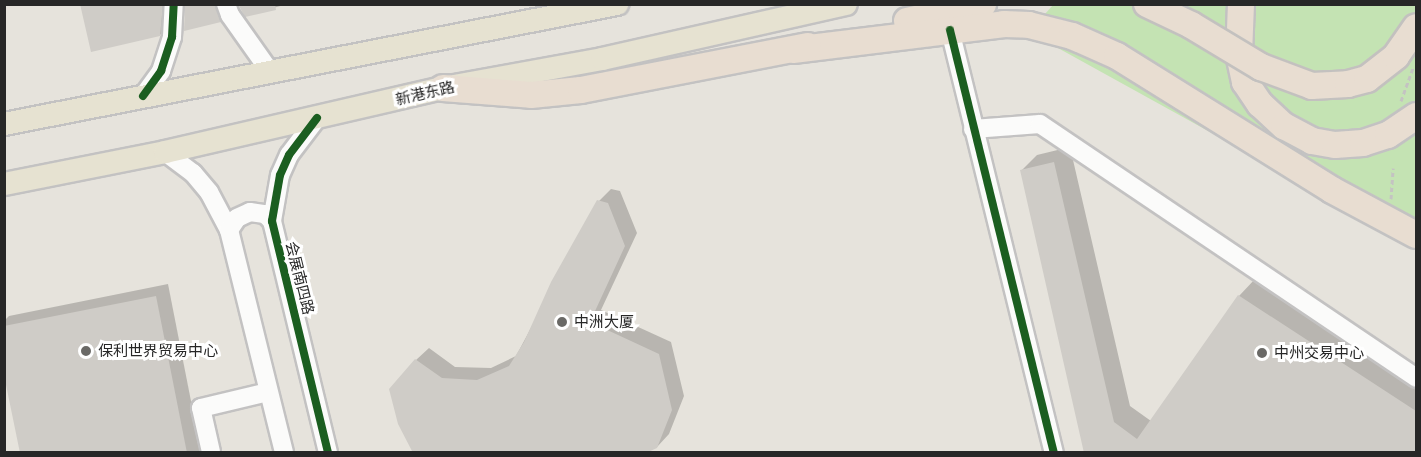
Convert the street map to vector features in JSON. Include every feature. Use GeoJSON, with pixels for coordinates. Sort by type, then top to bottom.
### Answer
{"type":"FeatureCollection","features":[{"type":"Feature","properties":{"kind":"highway"},"geometry":{"type":"LineString","coordinates":[[442,88],[550,94],[612,85],[793,50],[983,4]]}},
{"type":"Feature","properties":{"kind":"highway"},"geometry":{"type":"LineString","coordinates":[[1147,4],[1191,25],[1262,67],[1312,86],[1348,84],[1367,79],[1396,56],[1406,45],[1416,27]]}},
{"type":"Feature","properties":{"kind":"highway"},"geometry":{"type":"LineString","coordinates":[[1241,4],[1239,54],[1245,82],[1260,104],[1284,126],[1312,141],[1335,145],[1363,143],[1388,135],[1416,116]]}},
{"type":"Feature","properties":{"kind":"highway"},"geometry":{"type":"LineString","coordinates":[[793,50],[950,30],[1018,24],[1050,30],[1095,44],[1332,190],[1416,236]]}},
{"type":"Feature","properties":{"kind":"main road"},"geometry":{"type":"LineString","coordinates":[[4,124],[617,4]]}},
{"type":"Feature","properties":{"kind":"main road","name":"新港东路"},"geometry":{"type":"LineString","coordinates":[[4,184],[165,152],[442,88],[602,58],[846,4]]}},
{"type":"Feature","properties":{"kind":"street"},"geometry":{"type":"LineString","coordinates":[[143,96],[161,71],[172,38],[174,4]]}},
{"type":"Feature","properties":{"kind":"street"},"geometry":{"type":"LineString","coordinates":[[226,4],[230,15],[272,73]]}},
{"type":"Feature","properties":{"kind":"street"},"geometry":{"type":"LineString","coordinates":[[950,30],[1054,453]]}},
{"type":"Feature","properties":{"kind":"street","name":"会展南四路"},"geometry":{"type":"LineString","coordinates":[[317,118],[289,155],[280,175],[272,221],[328,453]]}},
{"type":"Feature","properties":{"kind":"street"},"geometry":{"type":"LineString","coordinates":[[973,129],[1040,124],[1416,378]]}},
{"type":"Feature","properties":{"kind":"street"},"geometry":{"type":"LineString","coordinates":[[165,152],[193,173],[209,192],[229,230],[284,453]]}},
{"type":"Feature","properties":{"kind":"street"},"geometry":{"type":"LineString","coordinates":[[229,230],[237,218],[250,212],[265,214],[272,221]]}},
{"type":"Feature","properties":{"kind":"street"},"geometry":{"type":"LineString","coordinates":[[211,453],[201,408],[268,392]]}},
{"type":"Feature","properties":{"kind":"path"},"geometry":{"type":"LineString","coordinates":[[1406,93],[1414,67]]}},
{"type":"Feature","properties":{"kind":"path"},"geometry":{"type":"LineString","coordinates":[[1391,195],[1393,168]]}},
{"type":"Feature","properties":{"kind":"green space"},"geometry":{"type":"Polygon","coordinates":[[[1053,5],[1416,5],[1416,246],[1029,32],[1053,5]]]}},
{"type":"Feature","properties":{"kind":"building"},"geometry":{"type":"Polygon","coordinates":[[[80,4],[163,4],[160,36],[91,52],[80,4]]]}},
{"type":"Feature","properties":{"kind":"building"},"geometry":{"type":"Polygon","coordinates":[[[185,4],[215,4],[221,22],[184,31],[185,4]]]}},
{"type":"Feature","properties":{"kind":"building"},"geometry":{"type":"Polygon","coordinates":[[[238,4],[275,4],[276,10],[245,17],[238,4]]]}},
{"type":"Feature","properties":{"kind":"building","name":"中州交易中心"},"geometry":{"type":"Polygon","coordinates":[[[1054,162],[1114,422],[1137,439],[1238,295],[1416,411],[1416,453],[1084,453],[1020,170],[1054,162]]]}},
{"type":"Feature","properties":{"kind":"building"},"geometry":{"type":"Polygon","coordinates":[[[597,200],[608,203],[625,246],[590,322],[659,354],[672,410],[657,448],[646,453],[413,453],[398,424],[389,389],[415,359],[442,378],[477,380],[509,366],[524,342],[551,282],[597,200]]]}},
{"type":"Feature","properties":{"kind":"building","name":"保利世界贸易中心"},"geometry":{"type":"Polygon","coordinates":[[[156,296],[187,453],[20,453],[4,375],[4,326],[156,296]]]}},
{"type":"Feature","properties":{"kind":"cycle path"},"geometry":{"type":"LineString","coordinates":[[143,96],[161,71],[172,37],[174,4]]}},
{"type":"Feature","properties":{"kind":"cycle path"},"geometry":{"type":"LineString","coordinates":[[950,30],[1054,452]]}},
{"type":"Feature","properties":{"kind":"cycle path"},"geometry":{"type":"LineString","coordinates":[[317,118],[289,155],[280,175],[272,221],[328,452]]}},
{"type":"Feature","properties":{"kind":"place","name":"中洲大厦"},"geometry":{"type":"Point","coordinates":[562,322]}},
{"type":"Feature","properties":{"kind":"place","name":"保利世界贸易中心"},"geometry":{"type":"Point","coordinates":[86,351]}},
{"type":"Feature","properties":{"kind":"place","name":"中州交易中心"},"geometry":{"type":"Point","coordinates":[1262,353]}}]}
